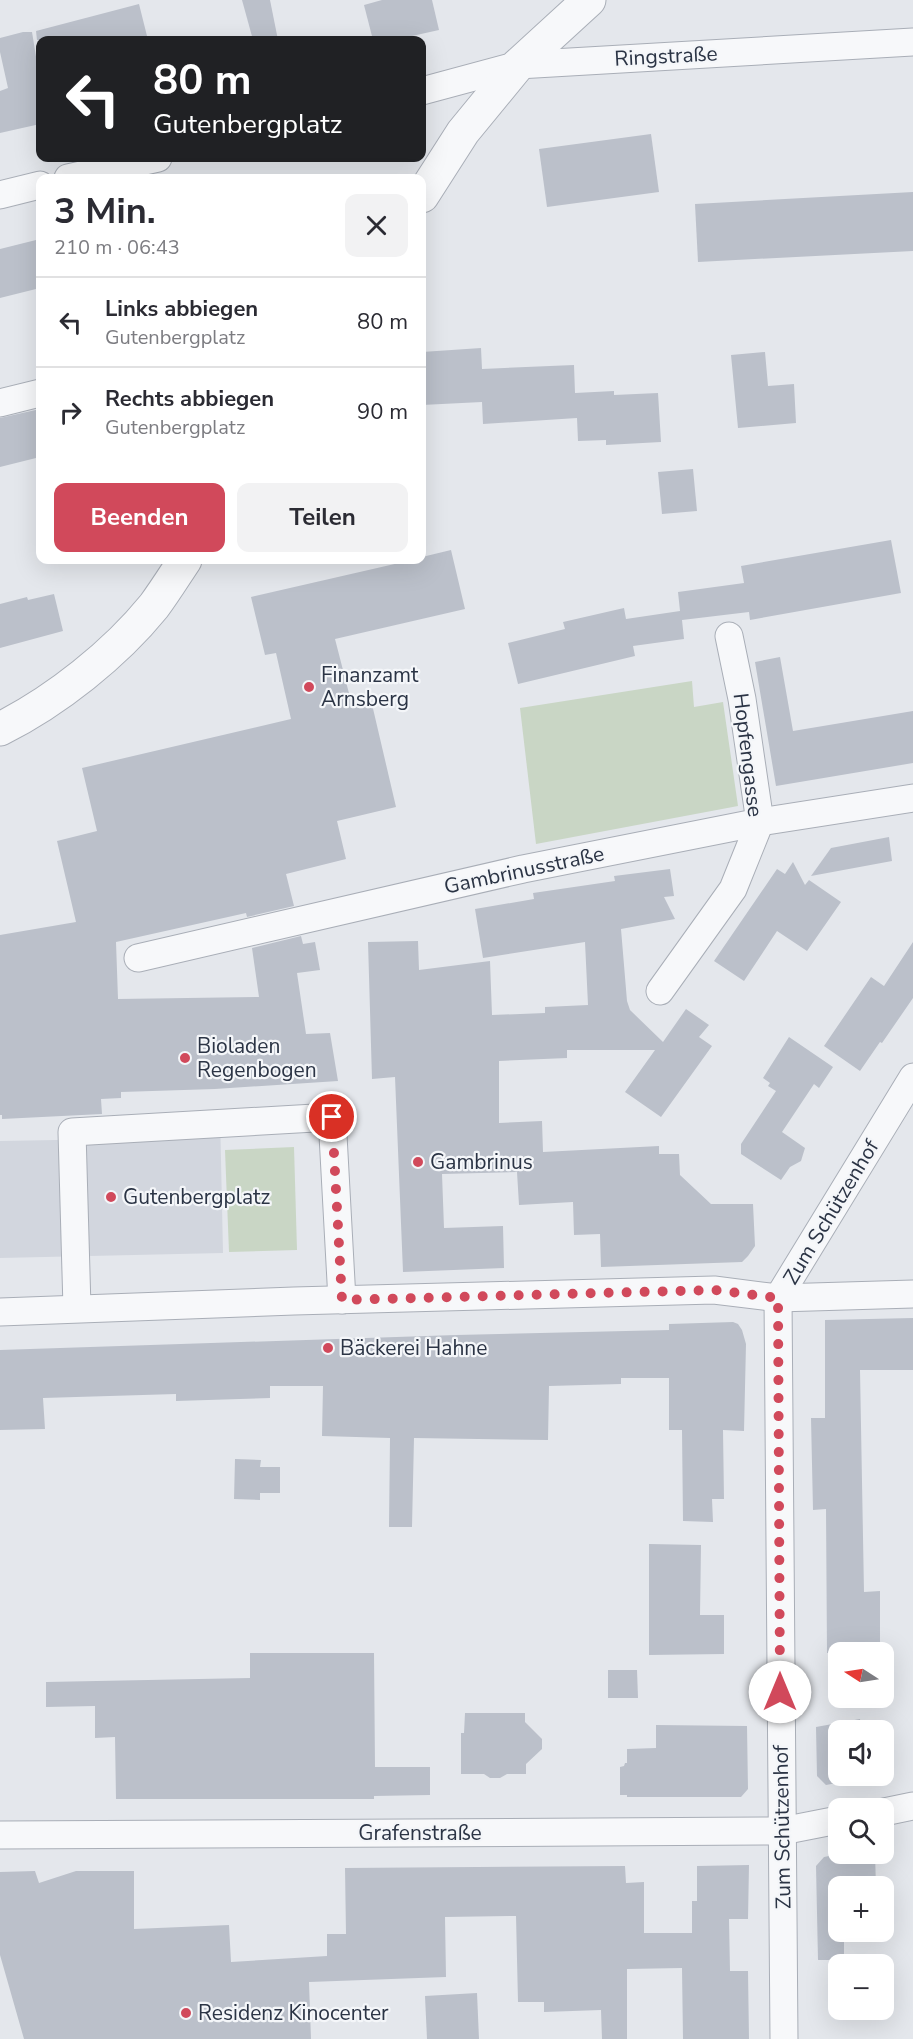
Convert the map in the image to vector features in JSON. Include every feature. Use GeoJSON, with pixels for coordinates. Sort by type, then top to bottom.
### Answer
{"type":"FeatureCollection","features":[{"type":"Feature","properties":{"kind":"street"},"geometry":{"type":"LineString","coordinates":[[426,190],[464,132],[518,65],[589,0]]}},
{"type":"Feature","properties":{"kind":"street","name":"Ringstraße"},"geometry":{"type":"LineString","coordinates":[[426,90],[518,65],[913,42]]}},
{"type":"Feature","properties":{"kind":"street"},"geometry":{"type":"LineString","coordinates":[[86,174],[140,162]]}},
{"type":"Feature","properties":{"kind":"street"},"geometry":{"type":"LineString","coordinates":[[0,195],[36,186]]}},
{"type":"Feature","properties":{"kind":"street"},"geometry":{"type":"LineString","coordinates":[[0,403],[36,394]]}},
{"type":"Feature","properties":{"kind":"street"},"geometry":{"type":"LineString","coordinates":[[0,729],[30,714],[115,649],[155,605],[182,564]]}},
{"type":"Feature","properties":{"kind":"street","name":"Hopfengasse"},"geometry":{"type":"LineString","coordinates":[[660,992],[733,889],[760,822],[742,699],[729,636]]}},
{"type":"Feature","properties":{"kind":"street","name":"Gambrinusstraße"},"geometry":{"type":"LineString","coordinates":[[138,958],[523,869],[760,822],[913,798]]}},
{"type":"Feature","properties":{"kind":"street","name":"Zum Schützenhof"},"geometry":{"type":"LineString","coordinates":[[784,2039],[778,1298],[913,1077]]}},
{"type":"Feature","properties":{"kind":"street"},"geometry":{"type":"LineString","coordinates":[[77,1308],[72,1132],[332,1117],[342,1300]]}},
{"type":"Feature","properties":{"kind":"street"},"geometry":{"type":"LineString","coordinates":[[0,1312],[714,1290],[778,1298],[913,1294]]}},
{"type":"Feature","properties":{"kind":"street"},"geometry":{"type":"LineString","coordinates":[[894,1810],[913,1806]]}},
{"type":"Feature","properties":{"kind":"street","name":"Grafenstraße"},"geometry":{"type":"LineString","coordinates":[[0,1835],[782,1832],[828,1822]]}},
{"type":"Feature","properties":{"kind":"shaded area","name":"Gutenbergplatz"},"geometry":{"type":"Polygon","coordinates":[[[220,1113],[223,1253],[0,1258],[0,1141],[112,1139],[112,1115],[220,1113]]]}},
{"type":"Feature","properties":{"kind":"green space"},"geometry":{"type":"Polygon","coordinates":[[[692,681],[694,707],[723,702],[738,806],[536,844],[520,708],[692,681]]]}},
{"type":"Feature","properties":{"kind":"green space"},"geometry":{"type":"Polygon","coordinates":[[[294,1147],[297,1250],[229,1252],[225,1150],[294,1147]]]}},
{"type":"Feature","properties":{"kind":"building"},"geometry":{"type":"Polygon","coordinates":[[[242,0],[270,0],[277,36],[252,36],[242,0]]]}},
{"type":"Feature","properties":{"kind":"building"},"geometry":{"type":"Polygon","coordinates":[[[382,0],[432,0],[439,30],[412,36],[372,36],[364,5],[382,0]]]}},
{"type":"Feature","properties":{"kind":"building"},"geometry":{"type":"Polygon","coordinates":[[[139,4],[147,36],[37,36],[36,31],[139,4]]]}},
{"type":"Feature","properties":{"kind":"building"},"geometry":{"type":"Polygon","coordinates":[[[32,32],[36,56],[36,125],[0,133],[0,91],[8,88],[0,52],[0,38],[32,32]]]}},
{"type":"Feature","properties":{"kind":"building"},"geometry":{"type":"Polygon","coordinates":[[[651,134],[659,192],[547,207],[539,149],[651,134]]]}},
{"type":"Feature","properties":{"kind":"building"},"geometry":{"type":"Polygon","coordinates":[[[913,192],[913,251],[698,262],[695,204],[913,192]]]}},
{"type":"Feature","properties":{"kind":"building"},"geometry":{"type":"Polygon","coordinates":[[[36,240],[36,289],[0,298],[0,249],[36,240]]]}},
{"type":"Feature","properties":{"kind":"building"},"geometry":{"type":"Polygon","coordinates":[[[481,348],[482,369],[574,365],[575,393],[614,391],[614,395],[658,393],[661,442],[606,445],[606,440],[578,441],[577,418],[483,424],[482,402],[426,405],[426,352],[481,348]]]}},
{"type":"Feature","properties":{"kind":"building"},"geometry":{"type":"Polygon","coordinates":[[[765,352],[768,386],[794,384],[796,423],[738,428],[731,355],[765,352]]]}},
{"type":"Feature","properties":{"kind":"building"},"geometry":{"type":"Polygon","coordinates":[[[36,410],[36,458],[0,467],[0,418],[36,410]]]}},
{"type":"Feature","properties":{"kind":"building"},"geometry":{"type":"Polygon","coordinates":[[[693,469],[697,511],[662,514],[658,472],[693,469]]]}},
{"type":"Feature","properties":{"kind":"building"},"geometry":{"type":"Polygon","coordinates":[[[891,540],[901,593],[750,620],[749,612],[682,620],[684,639],[633,646],[635,656],[518,684],[508,643],[565,629],[563,622],[624,608],[626,619],[680,611],[678,592],[744,583],[741,566],[891,540]]]}},
{"type":"Feature","properties":{"kind":"building"},"geometry":{"type":"Polygon","coordinates":[[[451,550],[465,609],[335,639],[352,705],[371,700],[396,807],[337,821],[346,859],[286,874],[294,906],[247,917],[246,913],[116,942],[118,999],[259,997],[252,948],[301,936],[303,944],[315,942],[320,970],[297,973],[306,1034],[330,1033],[338,1081],[121,1092],[121,1098],[101,1099],[102,1114],[2,1119],[0,1115],[0,935],[76,922],[57,841],[97,831],[82,768],[291,719],[276,653],[265,655],[251,597],[395,564],[426,564],[426,556],[451,550]]]}},
{"type":"Feature","properties":{"kind":"building"},"geometry":{"type":"Polygon","coordinates":[[[54,594],[63,631],[0,648],[0,604],[27,597],[28,600],[54,594]]]}},
{"type":"Feature","properties":{"kind":"building"},"geometry":{"type":"Polygon","coordinates":[[[780,657],[793,731],[913,711],[913,763],[776,786],[755,662],[780,657]]]}},
{"type":"Feature","properties":{"kind":"building"},"geometry":{"type":"Polygon","coordinates":[[[889,837],[892,861],[811,876],[831,848],[889,837]]]}},
{"type":"Feature","properties":{"kind":"building"},"geometry":{"type":"Polygon","coordinates":[[[793,862],[805,885],[809,880],[841,902],[807,951],[777,931],[744,981],[714,961],[777,869],[785,874],[793,862]]]}},
{"type":"Feature","properties":{"kind":"building"},"geometry":{"type":"Polygon","coordinates":[[[670,869],[674,896],[664,897],[675,919],[621,929],[627,1001],[630,1010],[663,1042],[686,1009],[709,1025],[699,1037],[712,1046],[661,1117],[625,1092],[655,1050],[567,1050],[567,1058],[499,1061],[499,1123],[542,1121],[543,1152],[659,1146],[659,1154],[679,1154],[680,1175],[711,1204],[753,1204],[755,1246],[742,1262],[601,1267],[600,1234],[574,1235],[573,1202],[519,1205],[517,1172],[442,1174],[444,1228],[503,1226],[504,1268],[403,1272],[395,1077],[372,1079],[368,942],[418,941],[419,970],[490,961],[492,1015],[545,1013],[545,1007],[588,1005],[585,942],[483,958],[475,909],[534,899],[533,893],[615,881],[614,876],[670,869]]]}},
{"type":"Feature","properties":{"kind":"building"},"geometry":{"type":"Polygon","coordinates":[[[913,942],[913,998],[860,1071],[824,1046],[871,977],[884,986],[913,942]]]}},
{"type":"Feature","properties":{"kind":"building"},"geometry":{"type":"Polygon","coordinates":[[[789,1037],[833,1067],[819,1088],[814,1084],[782,1132],[805,1148],[801,1161],[790,1167],[781,1180],[741,1154],[741,1144],[776,1091],[768,1086],[770,1083],[763,1078],[789,1037]]]}},
{"type":"Feature","properties":{"kind":"building"},"geometry":{"type":"Polygon","coordinates":[[[913,1318],[913,1370],[860,1370],[864,1592],[880,1591],[880,1642],[828,1642],[827,1653],[826,1509],[813,1510],[811,1418],[825,1418],[825,1320],[913,1318]]]}},
{"type":"Feature","properties":{"kind":"building"},"geometry":{"type":"Polygon","coordinates":[[[733,1322],[738,1324],[742,1330],[746,1344],[744,1431],[723,1430],[724,1499],[712,1499],[713,1522],[683,1521],[682,1430],[669,1430],[669,1378],[621,1378],[621,1384],[549,1386],[548,1440],[414,1438],[412,1527],[389,1527],[390,1438],[322,1436],[323,1386],[270,1386],[270,1398],[176,1401],[176,1394],[43,1398],[45,1429],[0,1430],[0,1350],[669,1330],[669,1324],[733,1322]]]}},
{"type":"Feature","properties":{"kind":"building"},"geometry":{"type":"Polygon","coordinates":[[[235,1459],[261,1460],[260,1467],[280,1467],[280,1493],[260,1493],[260,1500],[234,1499],[235,1459]]]}},
{"type":"Feature","properties":{"kind":"building"},"geometry":{"type":"Polygon","coordinates":[[[649,1544],[701,1545],[700,1615],[724,1615],[724,1654],[649,1655],[649,1544]]]}},
{"type":"Feature","properties":{"kind":"building"},"geometry":{"type":"Polygon","coordinates":[[[250,1653],[374,1653],[375,1767],[430,1767],[430,1795],[374,1796],[374,1799],[116,1799],[115,1737],[95,1738],[95,1706],[46,1707],[46,1682],[250,1678],[250,1653]]]}},
{"type":"Feature","properties":{"kind":"building"},"geometry":{"type":"Polygon","coordinates":[[[608,1670],[637,1670],[638,1698],[608,1698],[608,1670]]]}},
{"type":"Feature","properties":{"kind":"building"},"geometry":{"type":"Polygon","coordinates":[[[465,1713],[525,1713],[525,1722],[542,1739],[542,1749],[526,1764],[526,1774],[507,1774],[500,1778],[490,1778],[484,1774],[461,1774],[461,1733],[464,1733],[465,1713]]]}},
{"type":"Feature","properties":{"kind":"building"},"geometry":{"type":"Polygon","coordinates":[[[656,1725],[747,1726],[748,1789],[741,1797],[627,1797],[627,1795],[620,1795],[620,1767],[627,1763],[627,1749],[656,1748],[656,1725]]]}},
{"type":"Feature","properties":{"kind":"building"},"geometry":{"type":"Polygon","coordinates":[[[828,1725],[828,1785],[817,1776],[816,1727],[828,1725]]]}},
{"type":"Feature","properties":{"kind":"building"},"geometry":{"type":"Polygon","coordinates":[[[828,1856],[828,1864],[875,1864],[876,1876],[828,1876],[828,1942],[844,1942],[844,1954],[828,1954],[828,1960],[818,1960],[816,1866],[824,1857],[828,1856]]]}},
{"type":"Feature","properties":{"kind":"building"},"geometry":{"type":"Polygon","coordinates":[[[749,1865],[748,1919],[729,1919],[730,1971],[748,1971],[749,2039],[683,2039],[682,1968],[627,1969],[627,2039],[602,2039],[601,2010],[544,2012],[544,2002],[518,2002],[516,1916],[445,1917],[446,1977],[309,1982],[311,2039],[24,2039],[0,1955],[0,1872],[35,1871],[39,1883],[76,1871],[134,1871],[134,1929],[229,1925],[231,1962],[327,1956],[327,1934],[346,1934],[345,1868],[625,1866],[626,1883],[644,1882],[644,1933],[692,1933],[692,1901],[697,1901],[697,1866],[749,1865]]]}},
{"type":"Feature","properties":{"kind":"building"},"geometry":{"type":"Polygon","coordinates":[[[477,1993],[479,2039],[427,2039],[425,1996],[477,1993]]]}},
{"type":"Feature","properties":{"kind":"place","name":"Finanzamt Arnsberg"},"geometry":{"type":"Point","coordinates":[309,687]}},
{"type":"Feature","properties":{"kind":"place","name":"Bioladen Regenbogen"},"geometry":{"type":"Point","coordinates":[185,1058]}},
{"type":"Feature","properties":{"kind":"place","name":"Gambrinus"},"geometry":{"type":"Point","coordinates":[418,1162]}},
{"type":"Feature","properties":{"kind":"place","name":"Gutenbergplatz"},"geometry":{"type":"Point","coordinates":[111,1197]}},
{"type":"Feature","properties":{"kind":"place","name":"Bäckerei Hahne"},"geometry":{"type":"Point","coordinates":[328,1348]}},
{"type":"Feature","properties":{"kind":"place","name":"Residenz Kinocenter"},"geometry":{"type":"Point","coordinates":[186,2013]}},
{"type":"Feature","properties":{"kind":"route"},"geometry":{"type":"LineString","coordinates":[[332,1117],[342,1300],[714,1290],[778,1298],[780,1692]]}}]}
